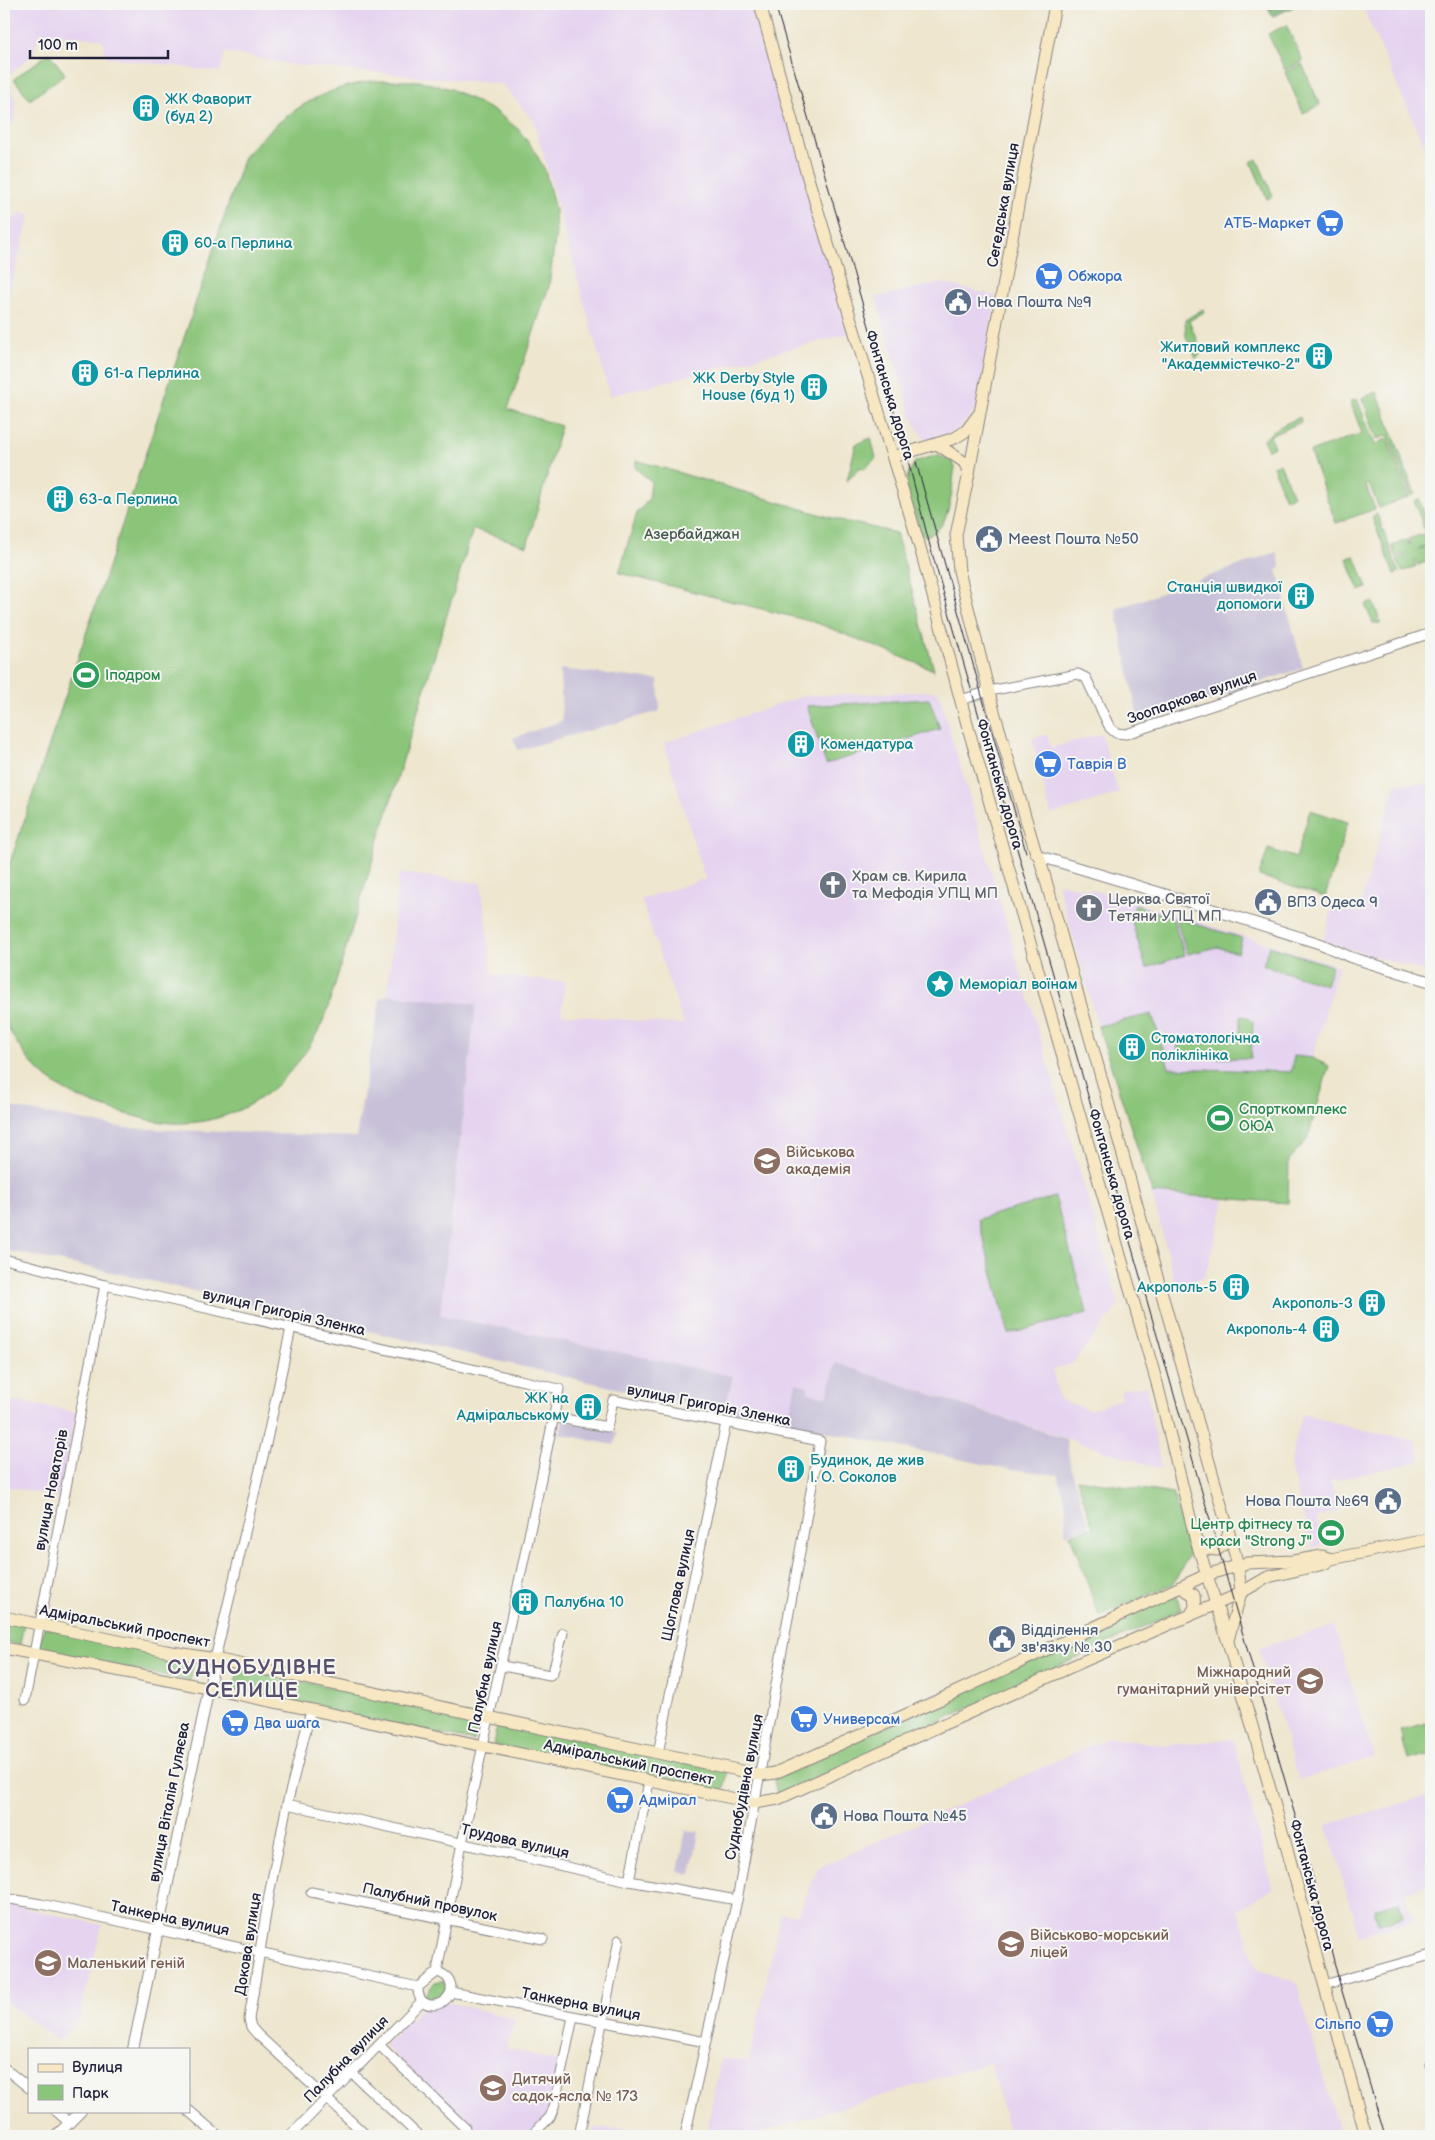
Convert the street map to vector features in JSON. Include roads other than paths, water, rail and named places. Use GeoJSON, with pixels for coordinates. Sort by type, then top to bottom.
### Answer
{"type":"FeatureCollection","features":[{"type":"Feature","properties":{"kind":"main road","name":"Фонтанська дорога"},"geometry":{"type":"LineString","coordinates":[[760,4],[805,168],[893,457],[1157,1383],[1206,1575],[1228,1642],[1366,2136]]}},
{"type":"Feature","properties":{"kind":"main road","name":"Сегедська вулиця"},"geometry":{"type":"LineString","coordinates":[[956,534],[969,473],[1055,4]]}},
{"type":"Feature","properties":{"kind":"main road","name":"Сегедська вулиця"},"geometry":{"type":"LineString","coordinates":[[893,457],[956,438],[966,431],[980,412]]}},
{"type":"Feature","properties":{"kind":"main road"},"geometry":{"type":"LineString","coordinates":[[937,444],[964,462],[969,473]]}},
{"type":"Feature","properties":{"kind":"main road","name":"Фонтанська дорога"},"geometry":{"type":"LineString","coordinates":[[956,534],[958,571],[989,691],[1036,853],[1039,856],[1228,1535],[1238,1565],[1241,1592]]}},
{"type":"Feature","properties":{"kind":"main road"},"geometry":{"type":"LineString","coordinates":[[1197,1542],[1207,1549],[1217,1550],[1225,1543],[1228,1535]]}},
{"type":"Feature","properties":{"kind":"main road"},"geometry":{"type":"LineString","coordinates":[[1331,1559],[1431,1539]]}},
{"type":"Feature","properties":{"kind":"main road","name":"Адміральський проспект"},"geometry":{"type":"LineString","coordinates":[[4,1617],[214,1659],[761,1775],[774,1773],[842,1743],[1206,1575],[1238,1565],[1288,1562],[1322,1556],[1331,1559]]}},
{"type":"Feature","properties":{"kind":"main road","name":"Адміральський проспект"},"geometry":{"type":"LineString","coordinates":[[4,1648],[208,1688],[755,1803],[778,1799],[1216,1604],[1268,1577],[1324,1564],[1331,1559]]}},
{"type":"Feature","properties":{"kind":"main road"},"geometry":{"type":"LineString","coordinates":[[1180,1587],[1194,1595],[1195,1607],[1191,1614]]}},
{"type":"Feature","properties":{"kind":"main road"},"geometry":{"type":"LineString","coordinates":[[1228,1642],[1241,1592]]}},
{"type":"Feature","properties":{"kind":"street","name":"Зоопаркова вулиця"},"geometry":{"type":"LineString","coordinates":[[961,700],[989,691],[1073,673],[1082,674],[1086,678],[1110,728],[1116,733],[1126,734],[1431,633]]}},
{"type":"Feature","properties":{"kind":"street"},"geometry":{"type":"LineString","coordinates":[[1039,856],[1321,944],[1350,957],[1431,982]]}},
{"type":"Feature","properties":{"kind":"street","name":"вулиця Григорія Зленка"},"geometry":{"type":"LineString","coordinates":[[4,1259],[105,1286],[559,1389]]}},
{"type":"Feature","properties":{"kind":"street","name":"вулиця Новаторів"},"geometry":{"type":"LineString","coordinates":[[25,1700],[105,1286]]}},
{"type":"Feature","properties":{"kind":"street","name":"вулиця Віталія Гуляєва"},"geometry":{"type":"LineString","coordinates":[[133,2048],[214,1659],[266,1444],[291,1328]]}},
{"type":"Feature","properties":{"kind":"street","name":"Палубна вулиця"},"geometry":{"type":"LineString","coordinates":[[437,1972],[462,1843],[502,1666],[559,1389]]}},
{"type":"Feature","properties":{"kind":"street","name":"вулиця Григорія Зленка"},"geometry":{"type":"LineString","coordinates":[[554,1416],[607,1427],[613,1400],[820,1441]]}},
{"type":"Feature","properties":{"kind":"street","name":"Щоглова вулиця"},"geometry":{"type":"LineString","coordinates":[[658,1753],[726,1423]]}},
{"type":"Feature","properties":{"kind":"street","name":"Суднобудівна вулиця"},"geometry":{"type":"LineString","coordinates":[[685,2136],[737,1900],[820,1441]]}},
{"type":"Feature","properties":{"kind":"street"},"geometry":{"type":"LineString","coordinates":[[502,1666],[550,1675],[553,1672],[563,1634]]}},
{"type":"Feature","properties":{"kind":"street","name":"Докова вулиця"},"geometry":{"type":"LineString","coordinates":[[311,1710],[287,1804],[269,1895],[250,2019],[251,2027],[367,2136]]}},
{"type":"Feature","properties":{"kind":"street"},"geometry":{"type":"LineString","coordinates":[[629,1881],[649,1782]]}},
{"type":"Feature","properties":{"kind":"street","name":"Трудова вулиця"},"geometry":{"type":"LineString","coordinates":[[287,1804],[629,1881],[737,1900]]}},
{"type":"Feature","properties":{"kind":"street","name":"Палубний провулок"},"geometry":{"type":"LineString","coordinates":[[311,1892],[543,1939]]}},
{"type":"Feature","properties":{"kind":"street","name":"Танкерна вулиця"},"geometry":{"type":"LineString","coordinates":[[4,1900],[10,1899],[41,1904],[418,1987]]}},
{"type":"Feature","properties":{"kind":"street"},"geometry":{"type":"LineString","coordinates":[[579,2136],[598,2052],[600,2022],[619,1940]]}},
{"type":"Feature","properties":{"kind":"street"},"geometry":{"type":"LineString","coordinates":[[1324,1985],[1431,1955]]}},
{"type":"Feature","properties":{"kind":"street"},"geometry":{"type":"LineString","coordinates":[[437,1972],[444,1974],[449,1979],[452,1992],[442,2004],[435,2006],[422,2001],[418,1993],[418,1987],[437,1972]]}},
{"type":"Feature","properties":{"kind":"street","name":"Танкерна вулиця"},"geometry":{"type":"LineString","coordinates":[[452,1992],[706,2042]]}},
{"type":"Feature","properties":{"kind":"street","name":"Палубна вулиця"},"geometry":{"type":"LineString","coordinates":[[290,2136],[422,2001]]}},
{"type":"Feature","properties":{"kind":"street"},"geometry":{"type":"LineString","coordinates":[[531,2136],[550,2117],[554,2107],[573,2017]]}},
{"type":"Feature","properties":{"kind":"street"},"geometry":{"type":"LineString","coordinates":[[379,2045],[465,2128]]}},
{"type":"Feature","properties":{"kind":"street"},"geometry":{"type":"LineString","coordinates":[[4,2068],[28,2087]]}},
{"type":"Feature","properties":{"kind":"street"},"geometry":{"type":"LineString","coordinates":[[352,2073],[419,2136]]}},
{"type":"Feature","properties":{"kind":"street"},"geometry":{"type":"LineString","coordinates":[[57,2112],[70,2123]]}},
{"type":"Feature","properties":{"kind":"street"},"geometry":{"type":"LineString","coordinates":[[56,2136],[79,2112]]}},
{"type":"Feature","properties":{"kind":"street"},"geometry":{"type":"LineString","coordinates":[[190,2112],[218,2136]]}},
{"type":"Feature","properties":{"kind":"tram line"},"geometry":{"type":"LineString","coordinates":[[775,4],[906,453],[930,546],[1311,1871],[1339,1981],[1385,2136]]}},
{"type":"Feature","properties":{"kind":"tram line"},"geometry":{"type":"LineString","coordinates":[[916,462],[1026,852]]}},
{"type":"Feature","properties":{"kind":"place","name":"ЖК Фаворит (буд 2)"},"geometry":{"type":"Point","coordinates":[146,108]}},
{"type":"Feature","properties":{"kind":"place","name":"АТБ-Маркет"},"geometry":{"type":"Point","coordinates":[1330,223]}},
{"type":"Feature","properties":{"kind":"place","name":"60-а Перлина"},"geometry":{"type":"Point","coordinates":[175,243]}},
{"type":"Feature","properties":{"kind":"place","name":"Обжора"},"geometry":{"type":"Point","coordinates":[1049,276]}},
{"type":"Feature","properties":{"kind":"place","name":"Нова Пошта №9"},"geometry":{"type":"Point","coordinates":[958,302]}},
{"type":"Feature","properties":{"kind":"place","name":"Житловий комплекс \"Академмістечко-2\""},"geometry":{"type":"Point","coordinates":[1319,356]}},
{"type":"Feature","properties":{"kind":"place","name":"61-а Перлина"},"geometry":{"type":"Point","coordinates":[85,373]}},
{"type":"Feature","properties":{"kind":"place","name":"ЖК Derby Style House (буд 1)"},"geometry":{"type":"Point","coordinates":[814,387]}},
{"type":"Feature","properties":{"kind":"place","name":"63-а Перлина"},"geometry":{"type":"Point","coordinates":[60,499]}},
{"type":"Feature","properties":{"kind":"place","name":"Meest Пошта №50"},"geometry":{"type":"Point","coordinates":[989,539]}},
{"type":"Feature","properties":{"kind":"place","name":"Станція швидкої допомоги"},"geometry":{"type":"Point","coordinates":[1301,596]}},
{"type":"Feature","properties":{"kind":"place","name":"Іподром"},"geometry":{"type":"Point","coordinates":[86,675]}},
{"type":"Feature","properties":{"kind":"place","name":"Комендатура"},"geometry":{"type":"Point","coordinates":[801,744]}},
{"type":"Feature","properties":{"kind":"place","name":"Таврія В"},"geometry":{"type":"Point","coordinates":[1048,764]}},
{"type":"Feature","properties":{"kind":"place","name":"Храм св. Кирила та Мефодія УПЦ МП"},"geometry":{"type":"Point","coordinates":[833,885]}},
{"type":"Feature","properties":{"kind":"place","name":"ВПЗ Одеса 9"},"geometry":{"type":"Point","coordinates":[1268,902]}},
{"type":"Feature","properties":{"kind":"place","name":"Церква Святої Тетяни УПЦ МП"},"geometry":{"type":"Point","coordinates":[1089,908]}},
{"type":"Feature","properties":{"kind":"place","name":"Меморіал воїнам"},"geometry":{"type":"Point","coordinates":[940,984]}},
{"type":"Feature","properties":{"kind":"place","name":"Стоматологічна поліклініка"},"geometry":{"type":"Point","coordinates":[1132,1047]}},
{"type":"Feature","properties":{"kind":"place","name":"Спорткомплекс ОЮА"},"geometry":{"type":"Point","coordinates":[1220,1118]}},
{"type":"Feature","properties":{"kind":"place","name":"Військова академія"},"geometry":{"type":"Point","coordinates":[767,1161]}},
{"type":"Feature","properties":{"kind":"place","name":"Акрополь-5"},"geometry":{"type":"Point","coordinates":[1236,1287]}},
{"type":"Feature","properties":{"kind":"place","name":"Акрополь-3"},"geometry":{"type":"Point","coordinates":[1372,1303]}},
{"type":"Feature","properties":{"kind":"place","name":"Акрополь-4"},"geometry":{"type":"Point","coordinates":[1326,1329]}},
{"type":"Feature","properties":{"kind":"place","name":"ЖК на Адміральському"},"geometry":{"type":"Point","coordinates":[588,1407]}},
{"type":"Feature","properties":{"kind":"place","name":"Будинок, де жив І. О. Соколов"},"geometry":{"type":"Point","coordinates":[791,1469]}},
{"type":"Feature","properties":{"kind":"place","name":"Нова Пошта №69"},"geometry":{"type":"Point","coordinates":[1388,1501]}},
{"type":"Feature","properties":{"kind":"place","name":"Центр фітнесу та краси \"Strong J\""},"geometry":{"type":"Point","coordinates":[1331,1533]}},
{"type":"Feature","properties":{"kind":"place","name":"Палубна 10"},"geometry":{"type":"Point","coordinates":[525,1602]}},
{"type":"Feature","properties":{"kind":"place","name":"Відділення зв'язку № 30"},"geometry":{"type":"Point","coordinates":[1002,1639]}},
{"type":"Feature","properties":{"kind":"place","name":"Міжнародний гуманітарний універсітет"},"geometry":{"type":"Point","coordinates":[1310,1681]}},
{"type":"Feature","properties":{"kind":"place","name":"Универсам"},"geometry":{"type":"Point","coordinates":[804,1719]}},
{"type":"Feature","properties":{"kind":"place","name":"Два шага"},"geometry":{"type":"Point","coordinates":[235,1723]}},
{"type":"Feature","properties":{"kind":"place","name":"Адмірал"},"geometry":{"type":"Point","coordinates":[620,1800]}},
{"type":"Feature","properties":{"kind":"place","name":"Нова Пошта №45"},"geometry":{"type":"Point","coordinates":[824,1816]}},
{"type":"Feature","properties":{"kind":"place","name":"Військово-морський ліцей"},"geometry":{"type":"Point","coordinates":[1011,1944]}},
{"type":"Feature","properties":{"kind":"place","name":"Маленький геній"},"geometry":{"type":"Point","coordinates":[48,1963]}},
{"type":"Feature","properties":{"kind":"place","name":"Сільпо"},"geometry":{"type":"Point","coordinates":[1380,2024]}},
{"type":"Feature","properties":{"kind":"place","name":"Дитячий садок-ясла № 173"},"geometry":{"type":"Point","coordinates":[493,2088]}},
{"type":"Feature","properties":{"kind":"district","name":"СУДНОБУДІВНЕ СЕЛИЩЕ"},"geometry":{"type":"Point","coordinates":[252,1678]}},
{"type":"Feature","properties":{"kind":"park label","name":"Азербайджан"},"geometry":{"type":"Point","coordinates":[692,534]}}]}
